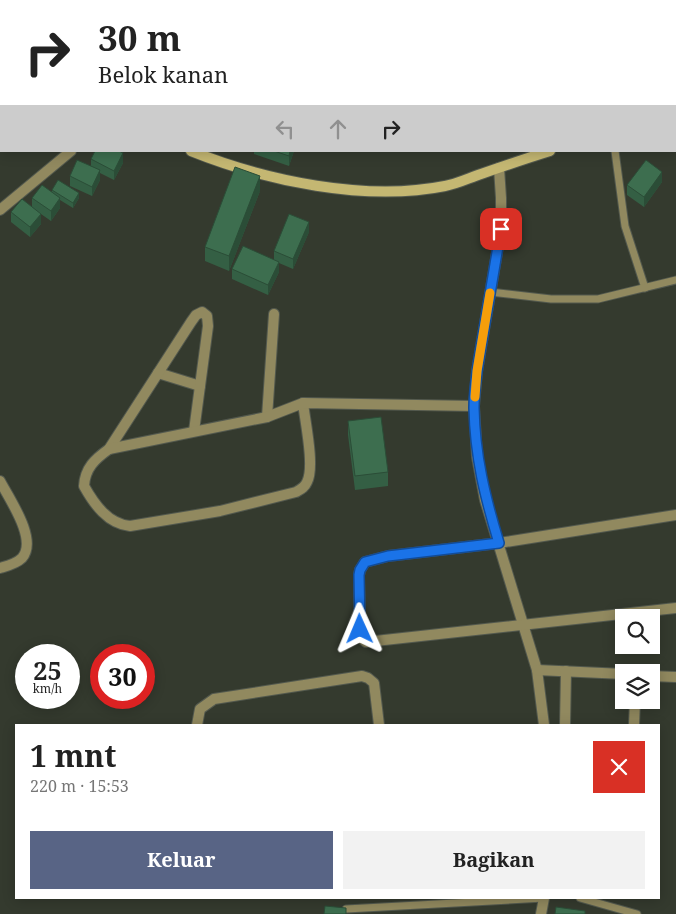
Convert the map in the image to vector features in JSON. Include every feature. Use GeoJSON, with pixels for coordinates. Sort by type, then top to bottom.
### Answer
{"type":"FeatureCollection","features":[{"type":"Feature","properties":{"kind":"street"},"geometry":{"type":"LineString","coordinates":[[0,210],[70,152]]}},
{"type":"Feature","properties":{"kind":"street"},"geometry":{"type":"LineString","coordinates":[[194,152],[239,168],[297,181],[383,193],[447,186],[547,152]]}},
{"type":"Feature","properties":{"kind":"street"},"geometry":{"type":"LineString","coordinates":[[499,168],[501,229],[477,371],[474,406],[479,465],[485,500],[538,670],[544,724]]}},
{"type":"Feature","properties":{"kind":"street"},"geometry":{"type":"LineString","coordinates":[[194,431],[208,326],[207,316],[202,312],[196,315],[191,322],[109,449],[94,460],[88,468],[84,477],[84,486],[104,514],[113,521],[130,526],[220,511],[282,496],[303,488],[310,474],[303,404]]}},
{"type":"Feature","properties":{"kind":"street"},"geometry":{"type":"LineString","coordinates":[[267,417],[274,314]]}},
{"type":"Feature","properties":{"kind":"street"},"geometry":{"type":"LineString","coordinates":[[158,373],[200,386]]}},
{"type":"Feature","properties":{"kind":"street"},"geometry":{"type":"LineString","coordinates":[[109,449],[267,417],[303,404],[474,406]]}},
{"type":"Feature","properties":{"kind":"street"},"geometry":{"type":"LineString","coordinates":[[0,482],[20,520],[28,541],[27,550],[21,559],[0,568]]}},
{"type":"Feature","properties":{"kind":"street"},"geometry":{"type":"LineString","coordinates":[[676,515],[499,543],[388,556],[365,562],[359,575],[361,638],[366,642],[676,608]]}},
{"type":"Feature","properties":{"kind":"street"},"geometry":{"type":"LineString","coordinates":[[538,670],[615,674]]}},
{"type":"Feature","properties":{"kind":"street"},"geometry":{"type":"LineString","coordinates":[[565,724],[566,671]]}},
{"type":"Feature","properties":{"kind":"street"},"geometry":{"type":"LineString","coordinates":[[197,724],[200,708],[214,699],[362,676],[368,678],[374,684],[380,724]]}},
{"type":"Feature","properties":{"kind":"street"},"geometry":{"type":"LineString","coordinates":[[660,676],[676,677]]}},
{"type":"Feature","properties":{"kind":"street"},"geometry":{"type":"LineString","coordinates":[[634,724],[635,709]]}},
{"type":"Feature","properties":{"kind":"street"},"geometry":{"type":"LineString","coordinates":[[541,914],[544,899]]}},
{"type":"Feature","properties":{"kind":"lane"},"geometry":{"type":"LineString","coordinates":[[615,152],[625,226],[645,288]]}},
{"type":"Feature","properties":{"kind":"lane"},"geometry":{"type":"LineString","coordinates":[[490,292],[552,299],[598,299],[676,280]]}},
{"type":"Feature","properties":{"kind":"lane"},"geometry":{"type":"LineString","coordinates":[[346,909],[526,899]]}},
{"type":"Feature","properties":{"kind":"lane"},"geometry":{"type":"LineString","coordinates":[[584,899],[637,914]]}},
{"type":"Feature","properties":{"kind":"building"},"geometry":{"type":"Polygon","coordinates":[[[94,152],[123,153],[114,171],[91,159],[94,152]]]}},
{"type":"Feature","properties":{"kind":"building"},"geometry":{"type":"Polygon","coordinates":[[[277,152],[290,152],[289,156],[277,152]]]}},
{"type":"Feature","properties":{"kind":"building"},"geometry":{"type":"Polygon","coordinates":[[[77,160],[100,170],[92,187],[70,176],[77,160]]]}},
{"type":"Feature","properties":{"kind":"building"},"geometry":{"type":"Polygon","coordinates":[[[646,160],[662,172],[644,197],[627,185],[646,160]]]}},
{"type":"Feature","properties":{"kind":"building"},"geometry":{"type":"Polygon","coordinates":[[[235,167],[260,176],[229,256],[205,247],[235,167]]]}},
{"type":"Feature","properties":{"kind":"building"},"geometry":{"type":"Polygon","coordinates":[[[58,180],[79,193],[73,203],[52,190],[58,180]]]}},
{"type":"Feature","properties":{"kind":"building"},"geometry":{"type":"Polygon","coordinates":[[[42,185],[60,198],[51,211],[32,198],[42,185]]]}},
{"type":"Feature","properties":{"kind":"building"},"geometry":{"type":"Polygon","coordinates":[[[22,199],[41,214],[30,227],[11,212],[22,199]]]}},
{"type":"Feature","properties":{"kind":"building"},"geometry":{"type":"Polygon","coordinates":[[[289,214],[309,222],[293,259],[274,251],[289,214]]]}},
{"type":"Feature","properties":{"kind":"building"},"geometry":{"type":"Polygon","coordinates":[[[243,246],[279,262],[268,285],[232,269],[243,246]]]}},
{"type":"Feature","properties":{"kind":"building"},"geometry":{"type":"Polygon","coordinates":[[[381,417],[388,472],[355,476],[348,421],[381,417]]]}},
{"type":"Feature","properties":{"kind":"building"},"geometry":{"type":"Polygon","coordinates":[[[325,906],[346,908],[346,914],[324,914],[325,906]]]}},
{"type":"Feature","properties":{"kind":"building"},"geometry":{"type":"Polygon","coordinates":[[[556,907],[585,911],[585,914],[555,914],[556,907]]]}},
{"type":"Feature","properties":{"kind":"slow traffic"},"geometry":{"type":"LineString","coordinates":[[475,397],[477,371],[490,293]]}},
{"type":"Feature","properties":{"kind":"route"},"geometry":{"type":"LineString","coordinates":[[360,629],[359,575],[365,562],[388,556],[499,543],[485,500],[477,456],[474,406],[477,371],[501,229]]}}]}
